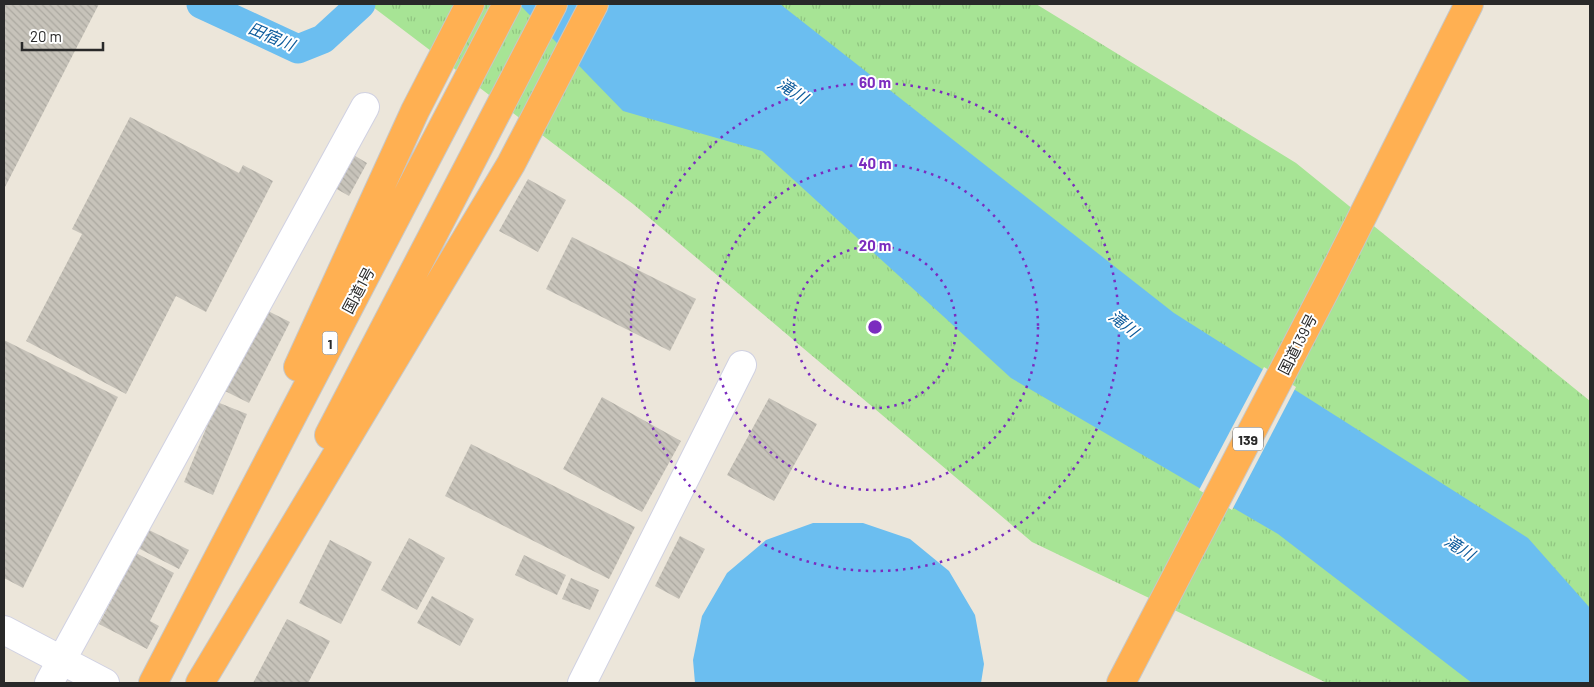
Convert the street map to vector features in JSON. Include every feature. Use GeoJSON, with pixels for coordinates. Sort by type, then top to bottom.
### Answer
{"type":"FeatureCollection","features":[{"type":"Feature","properties":{"kind":"highway","name":"1"},"geometry":{"type":"LineString","coordinates":[[156,677],[415,111],[470,4]]}},
{"type":"Feature","properties":{"kind":"highway","name":"国道1号"},"geometry":{"type":"LineString","coordinates":[[156,677],[507,4]]}},
{"type":"Feature","properties":{"kind":"highway"},"geometry":{"type":"LineString","coordinates":[[200,683],[553,4]]}},
{"type":"Feature","properties":{"kind":"highway"},"geometry":{"type":"LineString","coordinates":[[200,683],[511,164],[594,4]]}},
{"type":"Feature","properties":{"kind":"highway","name":"国道139号"},"geometry":{"type":"LineString","coordinates":[[1121,683],[1332,277],[1469,4]]}},
{"type":"Feature","properties":{"kind":"street"},"geometry":{"type":"LineString","coordinates":[[55,672],[365,107]]}},
{"type":"Feature","properties":{"kind":"street"},"geometry":{"type":"LineString","coordinates":[[582,683],[742,365]]}},
{"type":"Feature","properties":{"kind":"street"},"geometry":{"type":"LineString","coordinates":[[4,630],[55,672],[105,683]]}},
{"type":"Feature","properties":{"kind":"green space"},"geometry":{"type":"Polygon","coordinates":[[[369,4],[1036,4],[1296,163],[1590,401],[1590,683],[1327,683],[1032,542],[633,204],[369,4]]]}},
{"type":"Feature","properties":{"kind":"water","name":"滝川"},"geometry":{"type":"Polygon","coordinates":[[[519,4],[780,4],[1174,313],[1528,538],[1590,608],[1590,683],[1472,683],[1278,534],[1011,378],[762,151],[623,111],[519,4]]]}},
{"type":"Feature","properties":{"kind":"water"},"geometry":{"type":"Polygon","coordinates":[[[813,523],[863,523],[910,539],[949,571],[975,615],[984,664],[981,683],[695,683],[693,660],[702,616],[727,573],[766,540],[813,523]]]}},
{"type":"Feature","properties":{"kind":"pier"},"geometry":{"type":"Polygon","coordinates":[[[1264,367],[1296,387],[1232,510],[1199,490],[1264,367]]]}},
{"type":"Feature","properties":{"kind":"building"},"geometry":{"type":"Polygon","coordinates":[[[4,4],[99,4],[4,189],[4,4]]]}},
{"type":"Feature","properties":{"kind":"building"},"geometry":{"type":"Polygon","coordinates":[[[130,117],[239,173],[243,165],[273,181],[206,312],[176,296],[126,394],[26,341],[82,234],[72,229],[130,117]]]}},
{"type":"Feature","properties":{"kind":"building"},"geometry":{"type":"Polygon","coordinates":[[[347,151],[367,163],[349,196],[328,184],[347,151]]]}},
{"type":"Feature","properties":{"kind":"building"},"geometry":{"type":"Polygon","coordinates":[[[528,179],[566,200],[538,252],[499,231],[528,179]]]}},
{"type":"Feature","properties":{"kind":"building"},"geometry":{"type":"Polygon","coordinates":[[[572,237],[696,299],[670,351],[546,289],[572,237]]]}},
{"type":"Feature","properties":{"kind":"building"},"geometry":{"type":"Polygon","coordinates":[[[262,308],[290,322],[249,403],[221,389],[262,308]]]}},
{"type":"Feature","properties":{"kind":"building"},"geometry":{"type":"Polygon","coordinates":[[[4,340],[118,397],[23,588],[4,578],[4,340]]]}},
{"type":"Feature","properties":{"kind":"building"},"geometry":{"type":"Polygon","coordinates":[[[602,397],[681,441],[642,512],[563,469],[602,397]]]}},
{"type":"Feature","properties":{"kind":"building"},"geometry":{"type":"Polygon","coordinates":[[[769,398],[817,424],[774,501],[727,475],[769,398]]]}},
{"type":"Feature","properties":{"kind":"building"},"geometry":{"type":"Polygon","coordinates":[[[217,402],[247,414],[213,495],[184,482],[217,402]]]}},
{"type":"Feature","properties":{"kind":"building"},"geometry":{"type":"Polygon","coordinates":[[[471,444],[635,527],[609,579],[445,496],[471,444]]]}},
{"type":"Feature","properties":{"kind":"building"},"geometry":{"type":"Polygon","coordinates":[[[147,529],[189,550],[179,569],[138,548],[147,529]]]}},
{"type":"Feature","properties":{"kind":"building"},"geometry":{"type":"Polygon","coordinates":[[[680,536],[705,549],[679,599],[655,586],[680,536]]]}},
{"type":"Feature","properties":{"kind":"building"},"geometry":{"type":"Polygon","coordinates":[[[409,538],[445,558],[417,610],[381,590],[409,538]]]}},
{"type":"Feature","properties":{"kind":"building"},"geometry":{"type":"Polygon","coordinates":[[[330,540],[372,562],[341,624],[299,603],[330,540]]]}},
{"type":"Feature","properties":{"kind":"building"},"geometry":{"type":"Polygon","coordinates":[[[136,553],[174,573],[150,621],[159,626],[147,649],[99,624],[136,553]]]}},
{"type":"Feature","properties":{"kind":"building"},"geometry":{"type":"Polygon","coordinates":[[[524,555],[566,575],[557,595],[515,575],[524,555]]]}},
{"type":"Feature","properties":{"kind":"building"},"geometry":{"type":"Polygon","coordinates":[[[571,578],[599,590],[590,610],[562,599],[571,578]]]}},
{"type":"Feature","properties":{"kind":"building"},"geometry":{"type":"Polygon","coordinates":[[[432,596],[474,619],[460,646],[417,623],[432,596]]]}},
{"type":"Feature","properties":{"kind":"building"},"geometry":{"type":"Polygon","coordinates":[[[287,619],[330,641],[308,683],[253,683],[287,619]]]}},
{"type":"Feature","properties":{"kind":"waterway","name":"田宿川"},"geometry":{"type":"LineString","coordinates":[[201,4],[298,49],[323,39],[361,4]]}}]}
